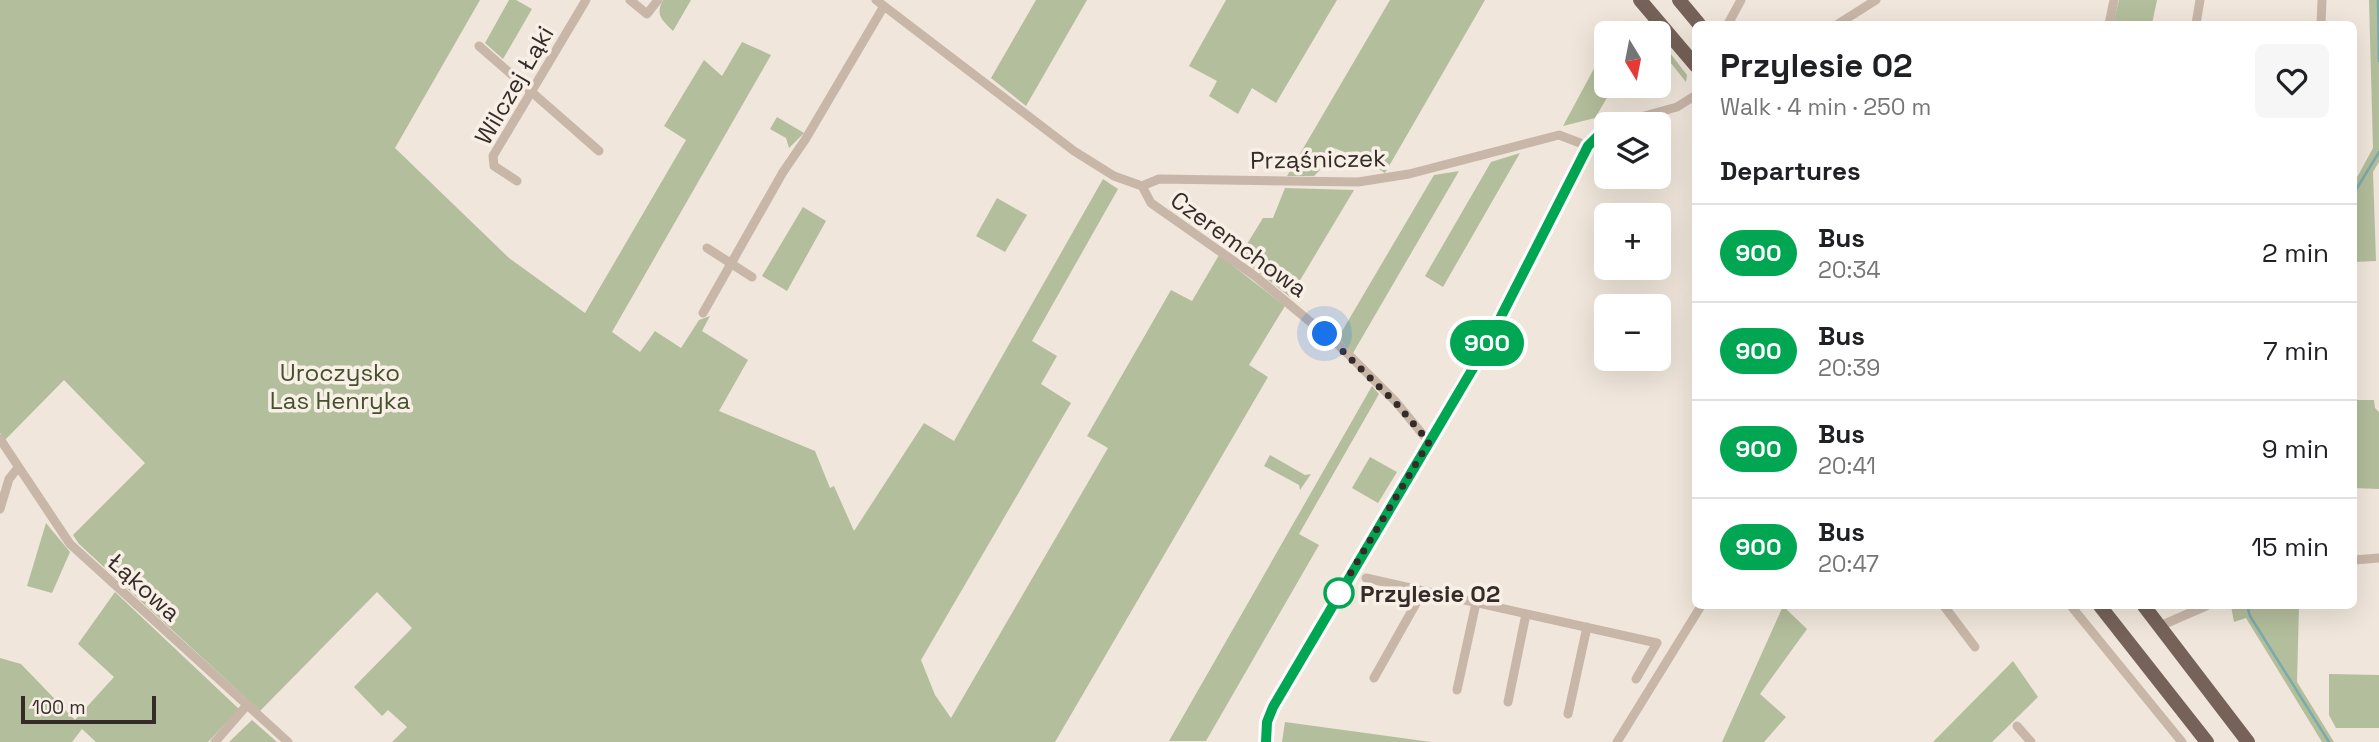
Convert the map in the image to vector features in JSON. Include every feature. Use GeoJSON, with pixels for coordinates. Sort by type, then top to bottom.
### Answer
{"type":"FeatureCollection","features":[{"type":"Feature","properties":{"kind":"main road"},"geometry":{"type":"LineString","coordinates":[[1640,0],[1692,61]]}},
{"type":"Feature","properties":{"kind":"main road"},"geometry":{"type":"LineString","coordinates":[[1679,0],[1696,21]]}},
{"type":"Feature","properties":{"kind":"main road"},"geometry":{"type":"LineString","coordinates":[[2102,609],[2207,742]]}},
{"type":"Feature","properties":{"kind":"main road"},"geometry":{"type":"LineString","coordinates":[[2146,609],[2248,742]]}},
{"type":"Feature","properties":{"kind":"street","name":"Wilczej Łąki"},"geometry":{"type":"LineString","coordinates":[[517,181],[499,170],[492,161],[530,91],[586,0]]}},
{"type":"Feature","properties":{"kind":"street"},"geometry":{"type":"LineString","coordinates":[[630,0],[647,14],[658,0]]}},
{"type":"Feature","properties":{"kind":"street"},"geometry":{"type":"LineString","coordinates":[[1730,21],[1741,0]]}},
{"type":"Feature","properties":{"kind":"street"},"geometry":{"type":"LineString","coordinates":[[1843,21],[1876,0]]}},
{"type":"Feature","properties":{"kind":"street"},"geometry":{"type":"LineString","coordinates":[[2110,21],[2115,0]]}},
{"type":"Feature","properties":{"kind":"street"},"geometry":{"type":"LineString","coordinates":[[2196,21],[2200,0]]}},
{"type":"Feature","properties":{"kind":"street"},"geometry":{"type":"LineString","coordinates":[[2321,21],[2322,0]]}},
{"type":"Feature","properties":{"kind":"street"},"geometry":{"type":"LineString","coordinates":[[703,313],[783,172],[805,140],[880,3]]}},
{"type":"Feature","properties":{"kind":"street","name":"Czeremchowa"},"geometry":{"type":"LineString","coordinates":[[880,3],[1074,151],[1114,176],[1142,186],[1142,192],[1151,203],[1255,276],[1343,349],[1395,402],[1429,442]]}},
{"type":"Feature","properties":{"kind":"street"},"geometry":{"type":"LineString","coordinates":[[479,46],[599,151]]}},
{"type":"Feature","properties":{"kind":"street"},"geometry":{"type":"LineString","coordinates":[[1659,112],[1677,107],[1692,98]]}},
{"type":"Feature","properties":{"kind":"street","name":"Prząśniczek"},"geometry":{"type":"LineString","coordinates":[[1142,186],[1159,179],[1369,181],[1409,174],[1559,135],[1588,146]]}},
{"type":"Feature","properties":{"kind":"street"},"geometry":{"type":"LineString","coordinates":[[1266,742],[1267,722],[1273,707],[1485,348],[1588,146],[1594,140]]}},
{"type":"Feature","properties":{"kind":"street"},"geometry":{"type":"LineString","coordinates":[[706,248],[752,277]]}},
{"type":"Feature","properties":{"kind":"street","name":"Łąkowa"},"geometry":{"type":"LineString","coordinates":[[0,439],[17,469],[70,544],[288,742]]}},
{"type":"Feature","properties":{"kind":"street"},"geometry":{"type":"LineString","coordinates":[[0,509],[9,479],[17,469]]}},
{"type":"Feature","properties":{"kind":"street"},"geometry":{"type":"LineString","coordinates":[[2357,559],[2379,558]]}},
{"type":"Feature","properties":{"kind":"street"},"geometry":{"type":"LineString","coordinates":[[1366,578],[1657,643],[1636,679]]}},
{"type":"Feature","properties":{"kind":"street"},"geometry":{"type":"LineString","coordinates":[[1374,678],[1423,590]]}},
{"type":"Feature","properties":{"kind":"street"},"geometry":{"type":"LineString","coordinates":[[1457,690],[1476,603]]}},
{"type":"Feature","properties":{"kind":"street"},"geometry":{"type":"LineString","coordinates":[[1617,742],[1699,609]]}},
{"type":"Feature","properties":{"kind":"street"},"geometry":{"type":"LineString","coordinates":[[1946,609],[1975,647]]}},
{"type":"Feature","properties":{"kind":"street"},"geometry":{"type":"LineString","coordinates":[[2073,609],[2182,742]]}},
{"type":"Feature","properties":{"kind":"street"},"geometry":{"type":"LineString","coordinates":[[2160,626],[2199,609]]}},
{"type":"Feature","properties":{"kind":"street"},"geometry":{"type":"LineString","coordinates":[[1508,702],[1526,614]]}},
{"type":"Feature","properties":{"kind":"street"},"geometry":{"type":"LineString","coordinates":[[1568,714],[1587,627]]}},
{"type":"Feature","properties":{"kind":"street"},"geometry":{"type":"LineString","coordinates":[[215,742],[247,705]]}},
{"type":"Feature","properties":{"kind":"street"},"geometry":{"type":"LineString","coordinates":[[2017,726],[2031,742]]}},
{"type":"Feature","properties":{"kind":"green space","name":"Uroczysko Las Henryka"},"geometry":{"type":"Polygon","coordinates":[[[0,0],[480,0],[395,148],[509,258],[585,313],[686,140],[664,126],[704,60],[722,76],[742,42],[771,55],[612,332],[640,352],[655,331],[681,348],[699,320],[710,316],[702,331],[748,360],[719,411],[815,451],[830,488],[834,486],[854,531],[924,423],[954,441],[1103,179],[1118,189],[1032,341],[1057,356],[1041,384],[1071,403],[921,660],[935,695],[951,718],[1108,448],[1087,436],[1171,290],[1192,301],[1219,255],[1285,306],[1249,365],[1268,377],[1055,742],[392,742],[407,727],[388,710],[382,716],[354,687],[412,628],[377,592],[260,711],[79,544],[73,535],[145,463],[64,380],[5,440],[0,433],[0,0]]]}},
{"type":"Feature","properties":{"kind":"green space"},"geometry":{"type":"Polygon","coordinates":[[[509,0],[516,0],[532,9],[503,59],[485,43],[509,0]]]}},
{"type":"Feature","properties":{"kind":"green space"},"geometry":{"type":"Polygon","coordinates":[[[663,0],[691,0],[673,31],[660,14],[663,0]]]}},
{"type":"Feature","properties":{"kind":"green space"},"geometry":{"type":"Polygon","coordinates":[[[1036,0],[1087,0],[1026,106],[991,78],[1036,0]]]}},
{"type":"Feature","properties":{"kind":"green space"},"geometry":{"type":"Polygon","coordinates":[[[1226,0],[1337,0],[1276,103],[1252,88],[1238,114],[1209,96],[1217,81],[1189,66],[1226,0]]]}},
{"type":"Feature","properties":{"kind":"green space"},"geometry":{"type":"Polygon","coordinates":[[[1390,0],[1485,0],[1385,173],[1363,159],[1331,147],[1320,170],[1314,176],[1287,176],[1390,0]]]}},
{"type":"Feature","properties":{"kind":"green space"},"geometry":{"type":"Polygon","coordinates":[[[2119,0],[2157,0],[2153,21],[2114,21],[2119,0]]]}},
{"type":"Feature","properties":{"kind":"green space"},"geometry":{"type":"Polygon","coordinates":[[[2369,0],[2379,0],[2379,162],[2373,172],[2376,261],[2357,262],[2357,177],[2373,148],[2369,0]]]}},
{"type":"Feature","properties":{"kind":"green space"},"geometry":{"type":"Polygon","coordinates":[[[1671,54],[1687,75],[1686,82],[1671,63],[1671,54]]]}},
{"type":"Feature","properties":{"kind":"green space"},"geometry":{"type":"Polygon","coordinates":[[[1594,69],[1594,98],[1607,98],[1599,112],[1594,112],[1594,118],[1563,126],[1594,69]]]}},
{"type":"Feature","properties":{"kind":"green space"},"geometry":{"type":"Polygon","coordinates":[[[777,117],[804,133],[789,148],[786,138],[770,129],[777,117]]]}},
{"type":"Feature","properties":{"kind":"green space"},"geometry":{"type":"Polygon","coordinates":[[[1520,153],[1443,287],[1425,276],[1491,162],[1520,153]]]}},
{"type":"Feature","properties":{"kind":"green space"},"geometry":{"type":"Polygon","coordinates":[[[1459,171],[1353,353],[1338,338],[1434,175],[1459,171]]]}},
{"type":"Feature","properties":{"kind":"green space"},"geometry":{"type":"Polygon","coordinates":[[[1285,188],[1354,190],[1290,297],[1239,257],[1263,218],[1273,218],[1285,188]]]}},
{"type":"Feature","properties":{"kind":"green space"},"geometry":{"type":"Polygon","coordinates":[[[997,198],[1027,215],[1005,252],[976,236],[997,198]]]}},
{"type":"Feature","properties":{"kind":"green space"},"geometry":{"type":"Polygon","coordinates":[[[803,207],[826,221],[787,291],[762,276],[803,207]]]}},
{"type":"Feature","properties":{"kind":"green space"},"geometry":{"type":"Polygon","coordinates":[[[1372,386],[1379,394],[1299,534],[1319,545],[1206,741],[1169,741],[1372,386]]]}},
{"type":"Feature","properties":{"kind":"green space"},"geometry":{"type":"Polygon","coordinates":[[[2357,400],[2374,400],[2375,408],[2379,412],[2379,489],[2357,488],[2357,400]]]}},
{"type":"Feature","properties":{"kind":"green space"},"geometry":{"type":"Polygon","coordinates":[[[1270,455],[1305,475],[1311,474],[1300,490],[1299,485],[1264,466],[1270,455]]]}},
{"type":"Feature","properties":{"kind":"green space"},"geometry":{"type":"Polygon","coordinates":[[[1370,457],[1397,472],[1378,503],[1352,488],[1370,457]]]}},
{"type":"Feature","properties":{"kind":"green space"},"geometry":{"type":"Polygon","coordinates":[[[46,523],[70,552],[52,593],[27,586],[46,523]]]}},
{"type":"Feature","properties":{"kind":"green space"},"geometry":{"type":"Polygon","coordinates":[[[115,592],[239,709],[208,742],[96,742],[82,729],[72,742],[0,742],[0,658],[21,664],[75,720],[114,677],[78,644],[115,592]]]}},
{"type":"Feature","properties":{"kind":"green space"},"geometry":{"type":"Polygon","coordinates":[[[1782,609],[1786,609],[1807,629],[1760,694],[1786,717],[1764,742],[1722,742],[1782,609]]]}},
{"type":"Feature","properties":{"kind":"green space"},"geometry":{"type":"Polygon","coordinates":[[[2232,609],[2299,609],[2297,682],[2334,742],[2322,742],[2246,618],[2234,622],[2232,609]]]}},
{"type":"Feature","properties":{"kind":"green space"},"geometry":{"type":"Polygon","coordinates":[[[2013,661],[2038,697],[1992,742],[1933,742],[2013,661]]]}},
{"type":"Feature","properties":{"kind":"green space"},"geometry":{"type":"Polygon","coordinates":[[[2329,674],[2379,675],[2379,728],[2336,728],[2329,715],[2329,674]]]}},
{"type":"Feature","properties":{"kind":"green space"},"geometry":{"type":"Polygon","coordinates":[[[252,720],[277,742],[229,742],[252,720]]]}},
{"type":"Feature","properties":{"kind":"green space"},"geometry":{"type":"Polygon","coordinates":[[[1285,722],[1431,742],[1282,742],[1285,722]]]}},
{"type":"Feature","properties":{"kind":"waterway"},"geometry":{"type":"LineString","coordinates":[[2378,0],[2379,61]]}},
{"type":"Feature","properties":{"kind":"waterway"},"geometry":{"type":"LineString","coordinates":[[2357,188],[2379,152]]}},
{"type":"Feature","properties":{"kind":"waterway"},"geometry":{"type":"LineString","coordinates":[[2248,609],[2329,742]]}},
{"type":"Feature","properties":{"kind":"bus line","name":"900"},"geometry":{"type":"LineString","coordinates":[[1266,742],[1267,722],[1273,707],[1485,348],[1594,139]]}},
{"type":"Feature","properties":{"kind":"place","name":"Przylesie 02"},"geometry":{"type":"Point","coordinates":[1339,593]}},
{"type":"Feature","properties":{"kind":"route"},"geometry":{"type":"LineString","coordinates":[[1325,334],[1395,402],[1420,435],[1429,442],[1335,599],[1339,593]]}}]}
